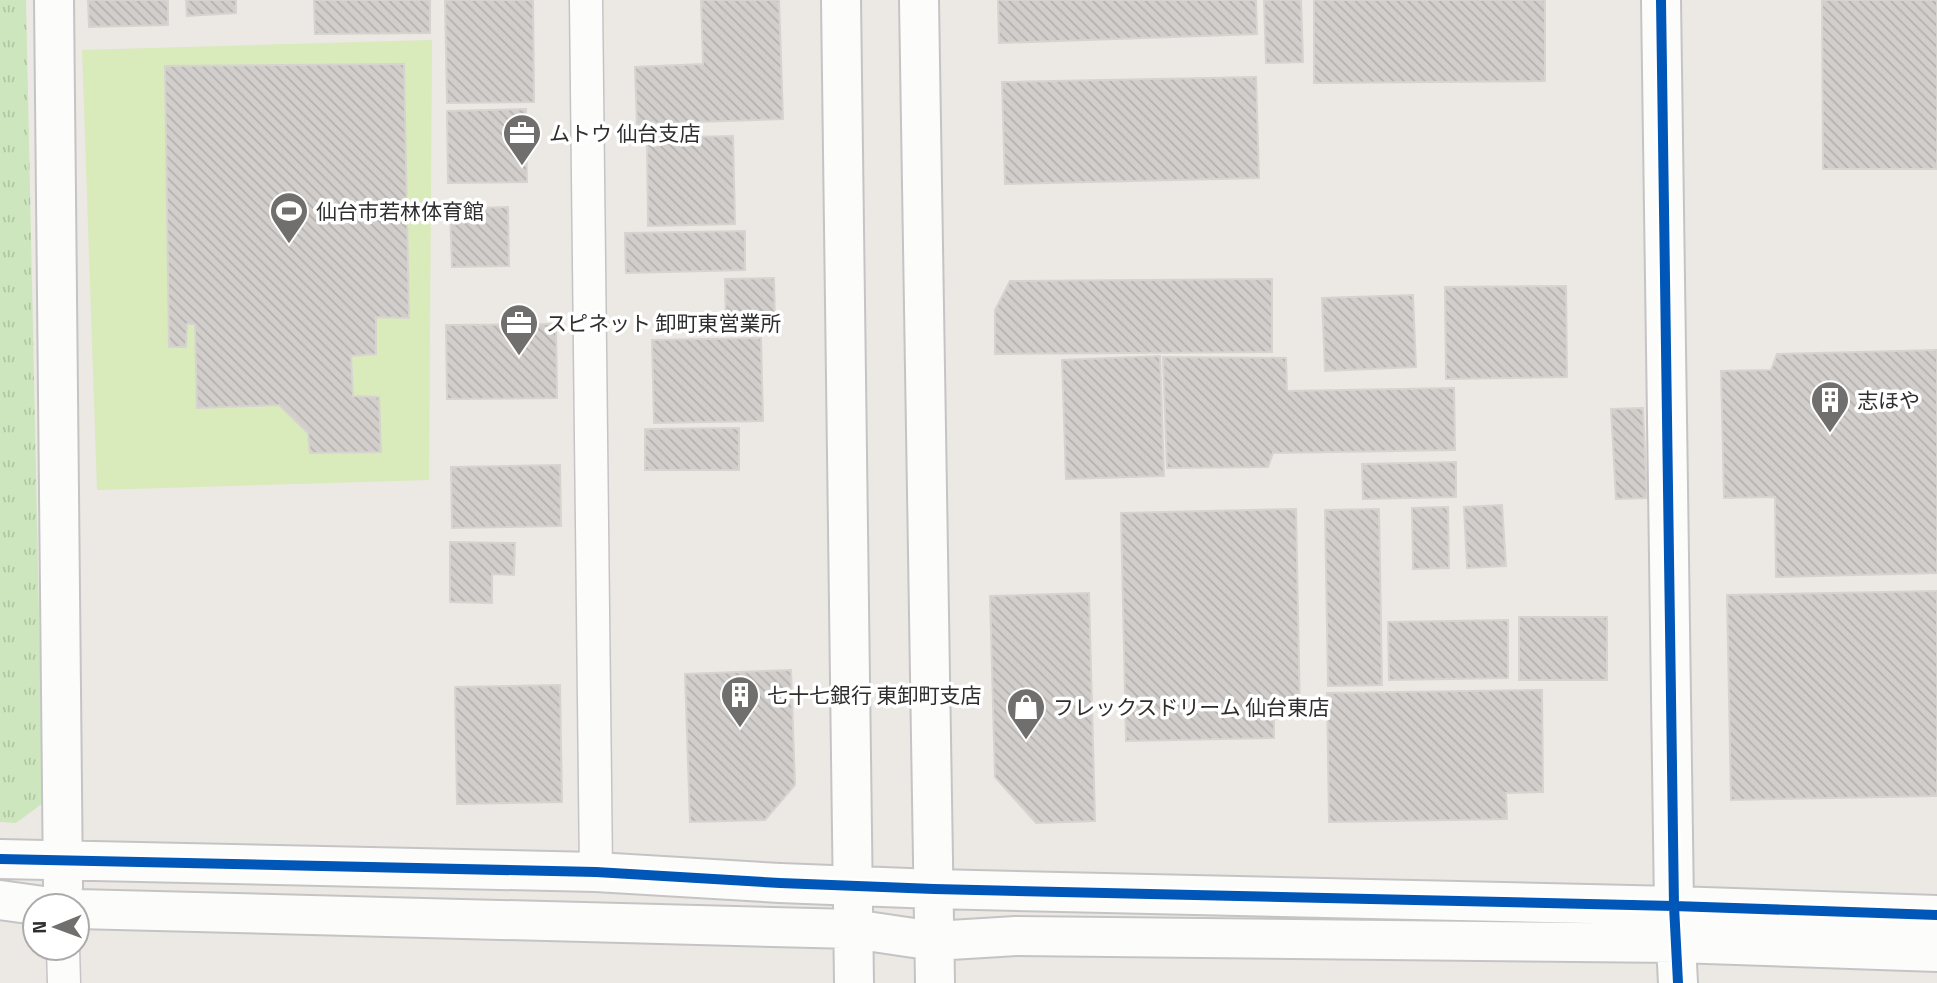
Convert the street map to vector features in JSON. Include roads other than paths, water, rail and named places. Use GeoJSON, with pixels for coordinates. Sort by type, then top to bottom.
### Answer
{"type":"FeatureCollection","features":[{"type":"Feature","properties":{"kind":"street"},"geometry":{"type":"LineString","coordinates":[[54,0],[62,892]]}},
{"type":"Feature","properties":{"kind":"street"},"geometry":{"type":"LineString","coordinates":[[586,0],[596,872]]}},
{"type":"Feature","properties":{"kind":"street"},"geometry":{"type":"LineString","coordinates":[[841,0],[854,983]]}},
{"type":"Feature","properties":{"kind":"street"},"geometry":{"type":"LineString","coordinates":[[919,0],[935,983]]}},
{"type":"Feature","properties":{"kind":"street"},"geometry":{"type":"LineString","coordinates":[[1661,0],[1678,983]]}},
{"type":"Feature","properties":{"kind":"street"},"geometry":{"type":"LineString","coordinates":[[0,859],[596,872],[1676,925],[1937,952]]}},
{"type":"Feature","properties":{"kind":"street"},"geometry":{"type":"LineString","coordinates":[[0,900],[21,903]]}},
{"type":"Feature","properties":{"kind":"street"},"geometry":{"type":"LineString","coordinates":[[91,909],[853,929],[934,941],[1030,936],[1676,925],[1937,915]]}},
{"type":"Feature","properties":{"kind":"street"},"geometry":{"type":"LineString","coordinates":[[63,962],[64,983]]}},
{"type":"Feature","properties":{"kind":"place","name":"ムトウ 仙台支店"},"geometry":{"type":"Point","coordinates":[522,167]}},
{"type":"Feature","properties":{"kind":"place","name":"仙台市若林体育館"},"geometry":{"type":"Point","coordinates":[289,245]}},
{"type":"Feature","properties":{"kind":"place","name":"スピネット 卸町東営業所"},"geometry":{"type":"Point","coordinates":[519,357]}},
{"type":"Feature","properties":{"kind":"place","name":"志ほや"},"geometry":{"type":"Point","coordinates":[1830,434]}},
{"type":"Feature","properties":{"kind":"place","name":"七十七銀行 東卸町支店"},"geometry":{"type":"Point","coordinates":[740,729]}},
{"type":"Feature","properties":{"kind":"place","name":"フレックスドリーム 仙台東店"},"geometry":{"type":"Point","coordinates":[1026,741]}}]}
